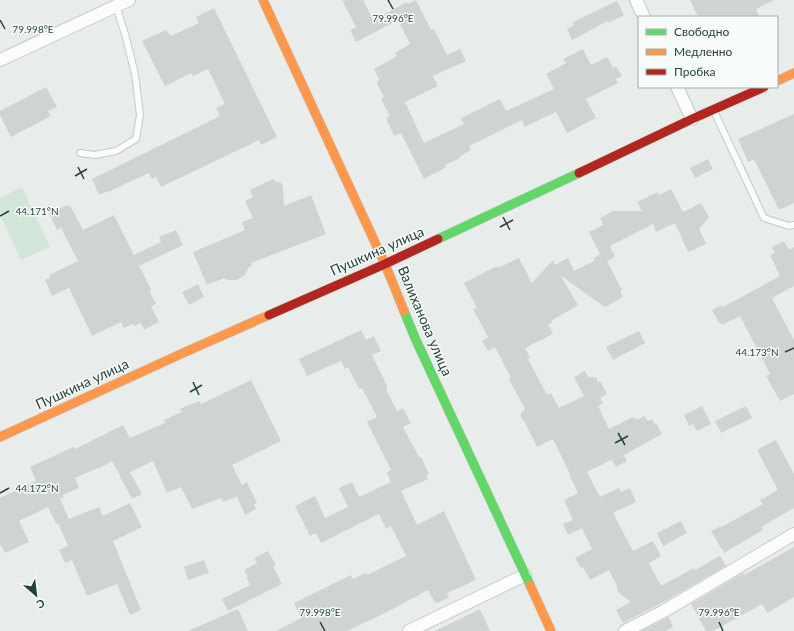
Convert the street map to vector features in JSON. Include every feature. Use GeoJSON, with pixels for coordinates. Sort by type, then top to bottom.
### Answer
{"type":"FeatureCollection","features":[{"type":"Feature","properties":{"kind":"street"},"geometry":{"type":"LineString","coordinates":[[0,60],[129,0]]}},
{"type":"Feature","properties":{"kind":"street","name":"Валиханова улица"},"geometry":{"type":"LineString","coordinates":[[263,0],[385,264],[415,338],[551,631]]}},
{"type":"Feature","properties":{"kind":"street"},"geometry":{"type":"LineString","coordinates":[[636,0],[644,16]]}},
{"type":"Feature","properties":{"kind":"street"},"geometry":{"type":"LineString","coordinates":[[778,81],[794,73]]}},
{"type":"Feature","properties":{"kind":"street"},"geometry":{"type":"LineString","coordinates":[[677,88],[692,119]]}},
{"type":"Feature","properties":{"kind":"street","name":"Пушкина улица"},"geometry":{"type":"LineString","coordinates":[[0,437],[183,353],[385,264],[692,119],[762,88]]}},
{"type":"Feature","properties":{"kind":"street"},"geometry":{"type":"LineString","coordinates":[[625,631],[664,611],[794,534]]}},
{"type":"Feature","properties":{"kind":"street"},"geometry":{"type":"LineString","coordinates":[[409,631],[525,575]]}},
{"type":"Feature","properties":{"kind":"lane"},"geometry":{"type":"LineString","coordinates":[[80,153],[95,155],[116,151],[136,139],[140,115],[135,74],[116,6]]}},
{"type":"Feature","properties":{"kind":"lane"},"geometry":{"type":"LineString","coordinates":[[713,110],[764,218],[789,226],[794,225]]}},
{"type":"Feature","properties":{"kind":"green space"},"geometry":{"type":"Polygon","coordinates":[[[22,187],[50,247],[21,260],[0,215],[0,198],[22,187]]]}},
{"type":"Feature","properties":{"kind":"building"},"geometry":{"type":"Polygon","coordinates":[[[342,0],[363,0],[373,20],[407,2],[408,4],[416,0],[431,30],[434,29],[447,55],[460,49],[466,61],[433,76],[438,86],[405,102],[424,143],[464,124],[461,118],[500,99],[506,111],[554,89],[546,74],[566,63],[563,59],[583,49],[591,65],[607,57],[613,68],[616,66],[622,76],[616,79],[618,83],[586,99],[596,118],[567,133],[556,112],[524,127],[522,120],[469,146],[471,150],[460,156],[460,158],[445,165],[446,167],[424,179],[401,133],[394,136],[386,118],[390,116],[381,99],[384,97],[377,83],[379,79],[374,69],[397,56],[395,53],[410,44],[398,20],[356,42],[350,30],[356,27],[342,0]]]}},
{"type":"Feature","properties":{"kind":"building"},"geometry":{"type":"Polygon","coordinates":[[[690,0],[774,0],[756,9],[760,16],[698,16],[690,0]]]}},
{"type":"Feature","properties":{"kind":"building"},"geometry":{"type":"Polygon","coordinates":[[[617,1],[624,15],[608,23],[607,21],[572,40],[567,29],[574,25],[573,22],[617,1]]]}},
{"type":"Feature","properties":{"kind":"building"},"geometry":{"type":"Polygon","coordinates":[[[214,8],[277,137],[261,145],[259,140],[161,187],[156,177],[152,179],[149,173],[99,195],[92,179],[220,116],[216,108],[225,104],[208,69],[193,76],[191,73],[165,86],[142,41],[166,30],[171,36],[199,23],[196,17],[214,8]]]}},
{"type":"Feature","properties":{"kind":"building"},"geometry":{"type":"Polygon","coordinates":[[[46,87],[57,107],[48,111],[51,116],[11,137],[0,115],[0,111],[46,87]]]}},
{"type":"Feature","properties":{"kind":"building"},"geometry":{"type":"Polygon","coordinates":[[[794,114],[794,203],[779,210],[754,159],[748,162],[738,139],[794,114]]]}},
{"type":"Feature","properties":{"kind":"building"},"geometry":{"type":"Polygon","coordinates":[[[708,159],[713,169],[695,178],[690,168],[708,159]]]}},
{"type":"Feature","properties":{"kind":"building"},"geometry":{"type":"Polygon","coordinates":[[[273,179],[276,182],[280,182],[283,186],[284,206],[311,195],[326,234],[251,263],[252,266],[248,268],[245,275],[237,280],[228,280],[224,278],[207,285],[193,252],[245,230],[242,222],[253,218],[245,201],[253,197],[250,190],[273,179]]]}},
{"type":"Feature","properties":{"kind":"building"},"geometry":{"type":"Polygon","coordinates":[[[671,189],[683,212],[701,203],[709,217],[699,229],[706,244],[688,252],[675,223],[656,232],[653,224],[610,246],[615,257],[607,261],[622,290],[620,291],[623,297],[605,307],[561,276],[578,305],[551,321],[552,323],[548,324],[553,334],[525,348],[530,358],[528,359],[547,395],[551,393],[559,408],[584,396],[574,377],[585,371],[589,378],[593,376],[594,378],[596,377],[598,382],[600,381],[607,394],[600,398],[603,403],[598,406],[609,429],[633,417],[637,420],[644,416],[648,421],[652,419],[654,424],[656,423],[662,434],[624,455],[627,461],[616,467],[611,460],[587,472],[600,497],[619,488],[621,492],[630,488],[636,502],[613,513],[633,551],[653,541],[661,556],[649,563],[661,586],[720,556],[726,566],[660,604],[623,623],[616,610],[631,602],[618,592],[609,570],[590,580],[583,567],[581,568],[575,558],[592,549],[582,528],[568,535],[563,524],[573,520],[564,500],[578,493],[553,439],[537,447],[521,418],[521,413],[525,409],[509,379],[511,378],[495,347],[488,351],[482,341],[488,337],[473,309],[477,308],[464,283],[497,266],[498,268],[519,258],[532,283],[553,260],[555,265],[568,258],[574,271],[594,261],[594,258],[600,254],[589,232],[603,225],[600,218],[613,211],[642,211],[637,202],[658,192],[659,195],[671,189]]]}},
{"type":"Feature","properties":{"kind":"building"},"geometry":{"type":"Polygon","coordinates":[[[67,205],[71,207],[83,230],[114,215],[134,255],[161,242],[159,237],[176,230],[183,245],[139,266],[151,289],[150,292],[156,304],[151,306],[159,322],[144,330],[141,323],[134,326],[132,324],[124,328],[121,322],[92,336],[69,288],[52,296],[45,280],[50,278],[49,275],[78,261],[61,228],[57,230],[49,214],[67,205]]]}},
{"type":"Feature","properties":{"kind":"building"},"geometry":{"type":"Polygon","coordinates":[[[784,241],[789,250],[794,247],[794,286],[772,298],[794,340],[794,394],[780,401],[766,376],[770,374],[740,316],[722,325],[712,310],[722,305],[723,307],[780,276],[770,255],[775,253],[772,247],[784,241]]]}},
{"type":"Feature","properties":{"kind":"building"},"geometry":{"type":"Polygon","coordinates":[[[198,284],[204,297],[189,305],[182,292],[198,284]]]}},
{"type":"Feature","properties":{"kind":"building"},"geometry":{"type":"Polygon","coordinates":[[[361,330],[366,340],[374,336],[381,351],[372,355],[397,411],[403,408],[411,423],[403,427],[419,457],[421,457],[429,474],[426,475],[428,479],[401,491],[417,525],[444,511],[476,580],[447,593],[449,597],[438,603],[435,603],[428,590],[347,631],[276,631],[301,618],[294,603],[351,575],[353,579],[366,573],[367,575],[406,556],[391,526],[386,529],[379,514],[321,543],[316,533],[310,536],[295,506],[315,496],[325,518],[348,507],[339,488],[352,482],[359,497],[391,482],[387,473],[391,470],[367,422],[377,417],[362,388],[359,389],[348,367],[345,369],[341,361],[307,376],[299,359],[361,330]]]}},
{"type":"Feature","properties":{"kind":"building"},"geometry":{"type":"Polygon","coordinates":[[[639,331],[645,343],[613,360],[606,347],[639,331]]]}},
{"type":"Feature","properties":{"kind":"building"},"geometry":{"type":"Polygon","coordinates":[[[251,380],[281,441],[232,465],[242,485],[247,482],[257,503],[254,504],[256,509],[245,515],[237,497],[223,502],[221,498],[192,509],[181,487],[167,493],[153,461],[130,472],[142,494],[132,499],[112,461],[98,469],[75,478],[79,488],[63,495],[64,497],[60,499],[69,519],[99,507],[103,516],[130,503],[142,527],[113,541],[141,610],[130,615],[117,584],[87,596],[72,560],[65,563],[59,550],[68,546],[58,523],[56,524],[48,507],[19,521],[29,542],[5,553],[0,544],[0,498],[36,481],[30,467],[73,447],[75,449],[123,425],[130,438],[165,423],[164,420],[182,412],[180,409],[199,401],[201,404],[251,380]]]}},
{"type":"Feature","properties":{"kind":"building"},"geometry":{"type":"Polygon","coordinates":[[[702,406],[711,424],[697,431],[693,424],[689,426],[684,415],[702,406]]]}},
{"type":"Feature","properties":{"kind":"building"},"geometry":{"type":"Polygon","coordinates":[[[746,406],[752,418],[721,433],[715,421],[746,406]]]}},
{"type":"Feature","properties":{"kind":"building"},"geometry":{"type":"Polygon","coordinates":[[[776,440],[794,474],[794,508],[761,527],[763,530],[724,553],[711,531],[763,504],[760,500],[778,490],[757,450],[776,440]]]}},
{"type":"Feature","properties":{"kind":"building"},"geometry":{"type":"Polygon","coordinates":[[[681,521],[687,533],[663,546],[657,533],[681,521]]]}},
{"type":"Feature","properties":{"kind":"building"},"geometry":{"type":"Polygon","coordinates":[[[794,547],[794,597],[767,613],[762,604],[713,631],[706,631],[691,604],[743,573],[744,575],[794,547]]]}},
{"type":"Feature","properties":{"kind":"building"},"geometry":{"type":"Polygon","coordinates":[[[268,551],[276,565],[273,566],[282,584],[228,611],[222,599],[250,585],[244,570],[257,563],[254,558],[268,551]]]}},
{"type":"Feature","properties":{"kind":"building"},"geometry":{"type":"Polygon","coordinates":[[[204,560],[209,573],[188,580],[184,567],[204,560]]]}},
{"type":"Feature","properties":{"kind":"building"},"geometry":{"type":"Polygon","coordinates":[[[238,609],[248,631],[188,631],[238,609]]]}},
{"type":"Feature","properties":{"kind":"building"},"geometry":{"type":"Polygon","coordinates":[[[480,609],[490,631],[434,631],[466,616],[480,609]]]}},
{"type":"Feature","properties":{"kind":"building"},"geometry":{"type":"Polygon","coordinates":[[[669,617],[673,627],[666,631],[641,631],[669,617]]]}},
{"type":"Feature","properties":{"kind":"traffic: fast"},"geometry":{"type":"LineString","coordinates":[[438,239],[579,173]]}},
{"type":"Feature","properties":{"kind":"traffic: fast"},"geometry":{"type":"LineString","coordinates":[[404,311],[415,338],[530,585]]}},
{"type":"Feature","properties":{"kind":"traffic: slow"},"geometry":{"type":"LineString","coordinates":[[263,0],[385,264],[404,311]]}},
{"type":"Feature","properties":{"kind":"traffic: slow"},"geometry":{"type":"LineString","coordinates":[[778,81],[794,73]]}},
{"type":"Feature","properties":{"kind":"traffic: slow"},"geometry":{"type":"LineString","coordinates":[[0,437],[269,315]]}},
{"type":"Feature","properties":{"kind":"traffic: slow"},"geometry":{"type":"LineString","coordinates":[[530,585],[551,631]]}},
{"type":"Feature","properties":{"kind":"traffic: jam"},"geometry":{"type":"LineString","coordinates":[[579,173],[692,119],[762,88]]}},
{"type":"Feature","properties":{"kind":"traffic: jam"},"geometry":{"type":"LineString","coordinates":[[269,315],[438,239]]}}]}
